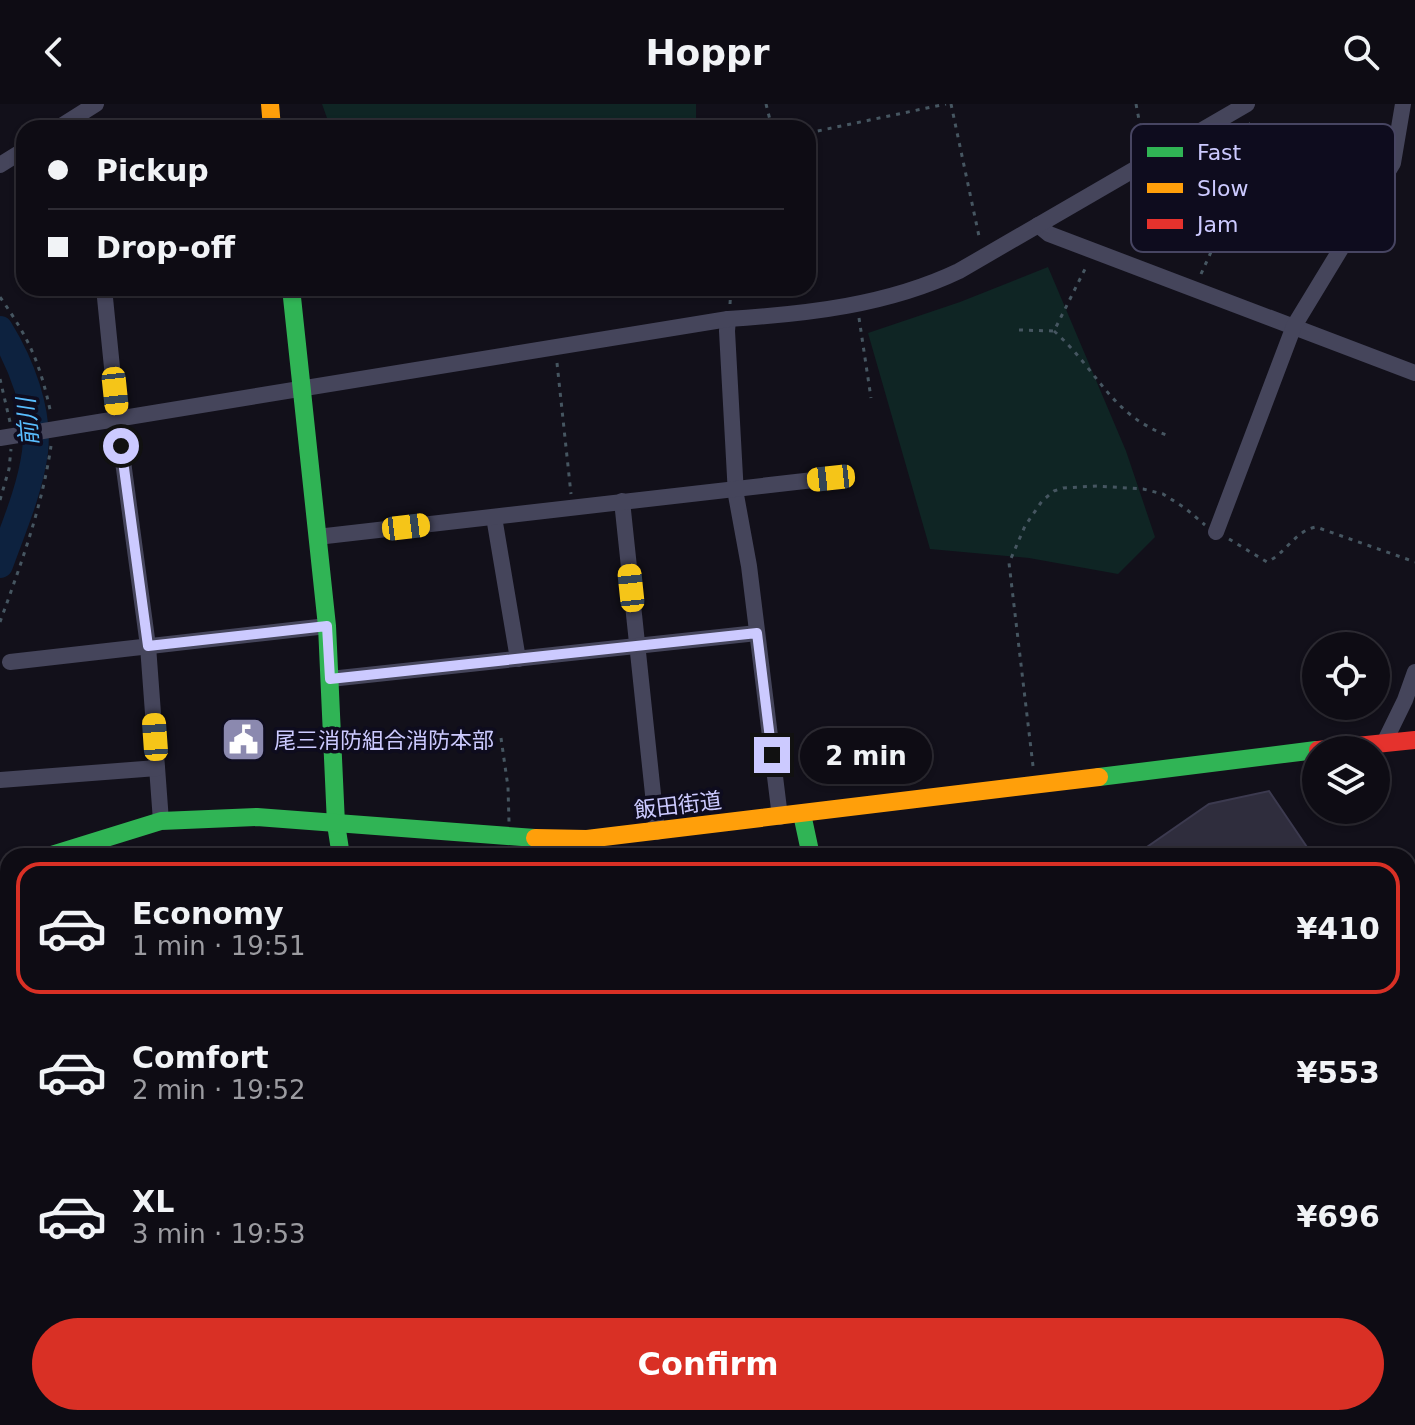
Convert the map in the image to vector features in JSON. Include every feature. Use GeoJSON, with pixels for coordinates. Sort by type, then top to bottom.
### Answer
{"type":"FeatureCollection","features":[{"type":"Feature","properties":{"kind":"main road"},"geometry":{"type":"LineString","coordinates":[[292,296],[327,626],[340,848]]}},
{"type":"Feature","properties":{"kind":"main road","name":"飯田街道"},"geometry":{"type":"LineString","coordinates":[[1390,742],[1415,740]]}},
{"type":"Feature","properties":{"kind":"main road","name":"飯田街道"},"geometry":{"type":"LineString","coordinates":[[74,848],[161,821],[257,817],[507,838],[587,839],[1302,752]]}},
{"type":"Feature","properties":{"kind":"main road"},"geometry":{"type":"LineString","coordinates":[[802,814],[809,848]]}},
{"type":"Feature","properties":{"kind":"street"},"geometry":{"type":"LineString","coordinates":[[71,120],[96,104]]}},
{"type":"Feature","properties":{"kind":"street"},"geometry":{"type":"LineString","coordinates":[[1395,151],[1403,104]]}},
{"type":"Feature","properties":{"kind":"street"},"geometry":{"type":"LineString","coordinates":[[1212,124],[1242,107]]}},
{"type":"Feature","properties":{"kind":"street"},"geometry":{"type":"LineString","coordinates":[[8,436],[728,319],[790,315],[857,303],[935,283],[1131,171]]}},
{"type":"Feature","properties":{"kind":"street"},"geometry":{"type":"LineString","coordinates":[[1038,225],[1049,234],[1415,373]]}},
{"type":"Feature","properties":{"kind":"street"},"geometry":{"type":"LineString","coordinates":[[1216,532],[1294,326],[1339,252]]}},
{"type":"Feature","properties":{"kind":"street"},"geometry":{"type":"LineString","coordinates":[[105,296],[117,417],[148,646],[161,821]]}},
{"type":"Feature","properties":{"kind":"street"},"geometry":{"type":"LineString","coordinates":[[728,319],[737,487],[780,817]]}},
{"type":"Feature","properties":{"kind":"street"},"geometry":{"type":"LineString","coordinates":[[317,537],[831,478]]}},
{"type":"Feature","properties":{"kind":"street"},"geometry":{"type":"LineString","coordinates":[[622,501],[657,832]]}},
{"type":"Feature","properties":{"kind":"street"},"geometry":{"type":"LineString","coordinates":[[494,517],[518,659]]}},
{"type":"Feature","properties":{"kind":"street"},"geometry":{"type":"LineString","coordinates":[[10,662],[327,626]]}},
{"type":"Feature","properties":{"kind":"street"},"geometry":{"type":"LineString","coordinates":[[330,679],[757,633]]}},
{"type":"Feature","properties":{"kind":"street"},"geometry":{"type":"LineString","coordinates":[[1387,736],[1415,672]]}},
{"type":"Feature","properties":{"kind":"street"},"geometry":{"type":"LineString","coordinates":[[0,780],[157,768]]}},
{"type":"Feature","properties":{"kind":"path"},"geometry":{"type":"LineString","coordinates":[[816,131],[948,104],[983,258]]}},
{"type":"Feature","properties":{"kind":"path"},"geometry":{"type":"LineString","coordinates":[[1136,104],[1140,124]]}},
{"type":"Feature","properties":{"kind":"path"},"geometry":{"type":"LineString","coordinates":[[1054,331],[1095,252]]}},
{"type":"Feature","properties":{"kind":"path"},"geometry":{"type":"LineString","coordinates":[[1195,289],[1210,252]]}},
{"type":"Feature","properties":{"kind":"path"},"geometry":{"type":"LineString","coordinates":[[0,297],[24,332],[41,370],[52,415],[52,439],[42,495],[30,540],[0,622]]}},
{"type":"Feature","properties":{"kind":"path"},"geometry":{"type":"LineString","coordinates":[[857,303],[871,398]]}},
{"type":"Feature","properties":{"kind":"path"},"geometry":{"type":"LineString","coordinates":[[1019,330],[1054,331],[1086,364],[1126,414],[1150,429],[1169,436]]}},
{"type":"Feature","properties":{"kind":"path"},"geometry":{"type":"LineString","coordinates":[[556,347],[572,506]]}},
{"type":"Feature","properties":{"kind":"path"},"geometry":{"type":"LineString","coordinates":[[1035,783],[1009,563],[1025,526],[1042,501],[1054,491],[1097,486],[1143,489],[1163,494],[1263,562],[1276,557],[1306,530],[1316,527],[1415,562]]}},
{"type":"Feature","properties":{"kind":"path"},"geometry":{"type":"LineString","coordinates":[[501,738],[508,787],[507,838]]}},
{"type":"Feature","properties":{"kind":"green space"},"geometry":{"type":"Polygon","coordinates":[[[322,104],[696,104],[696,120],[324,120],[327,118],[322,104]]]}},
{"type":"Feature","properties":{"kind":"green space"},"geometry":{"type":"Polygon","coordinates":[[[1048,267],[1126,451],[1155,537],[1118,574],[1029,558],[930,549],[868,333],[960,302],[1048,267]]]}},
{"type":"Feature","properties":{"kind":"building"},"geometry":{"type":"Polygon","coordinates":[[[1269,791],[1308,848],[1146,848],[1209,804],[1269,791]]]}},
{"type":"Feature","properties":{"kind":"waterway","name":"前川"},"geometry":{"type":"LineString","coordinates":[[0,329],[27,388],[36,436],[29,481],[0,565]]}},
{"type":"Feature","properties":{"kind":"traffic: fast"},"geometry":{"type":"LineString","coordinates":[[292,296],[327,626],[340,848]]}},
{"type":"Feature","properties":{"kind":"traffic: fast"},"geometry":{"type":"LineString","coordinates":[[1099,777],[1302,752]]}},
{"type":"Feature","properties":{"kind":"traffic: fast"},"geometry":{"type":"LineString","coordinates":[[802,814],[809,848]]}},
{"type":"Feature","properties":{"kind":"traffic: fast"},"geometry":{"type":"LineString","coordinates":[[74,848],[161,821],[257,817],[535,838]]}},
{"type":"Feature","properties":{"kind":"traffic: slow"},"geometry":{"type":"LineString","coordinates":[[270,104],[271,120]]}},
{"type":"Feature","properties":{"kind":"traffic: slow"},"geometry":{"type":"LineString","coordinates":[[535,838],[587,839],[1099,777]]}},
{"type":"Feature","properties":{"kind":"traffic: jam"},"geometry":{"type":"LineString","coordinates":[[1390,743],[1415,740]]}},
{"type":"Feature","properties":{"kind":"place","name":"尾三消防組合消防本部"},"geometry":{"type":"Point","coordinates":[243,740]}},
{"type":"Feature","properties":{"kind":"route"},"geometry":{"type":"LineString","coordinates":[[121,446],[148,646],[327,626],[330,679],[757,633],[772,755]]}}]}
